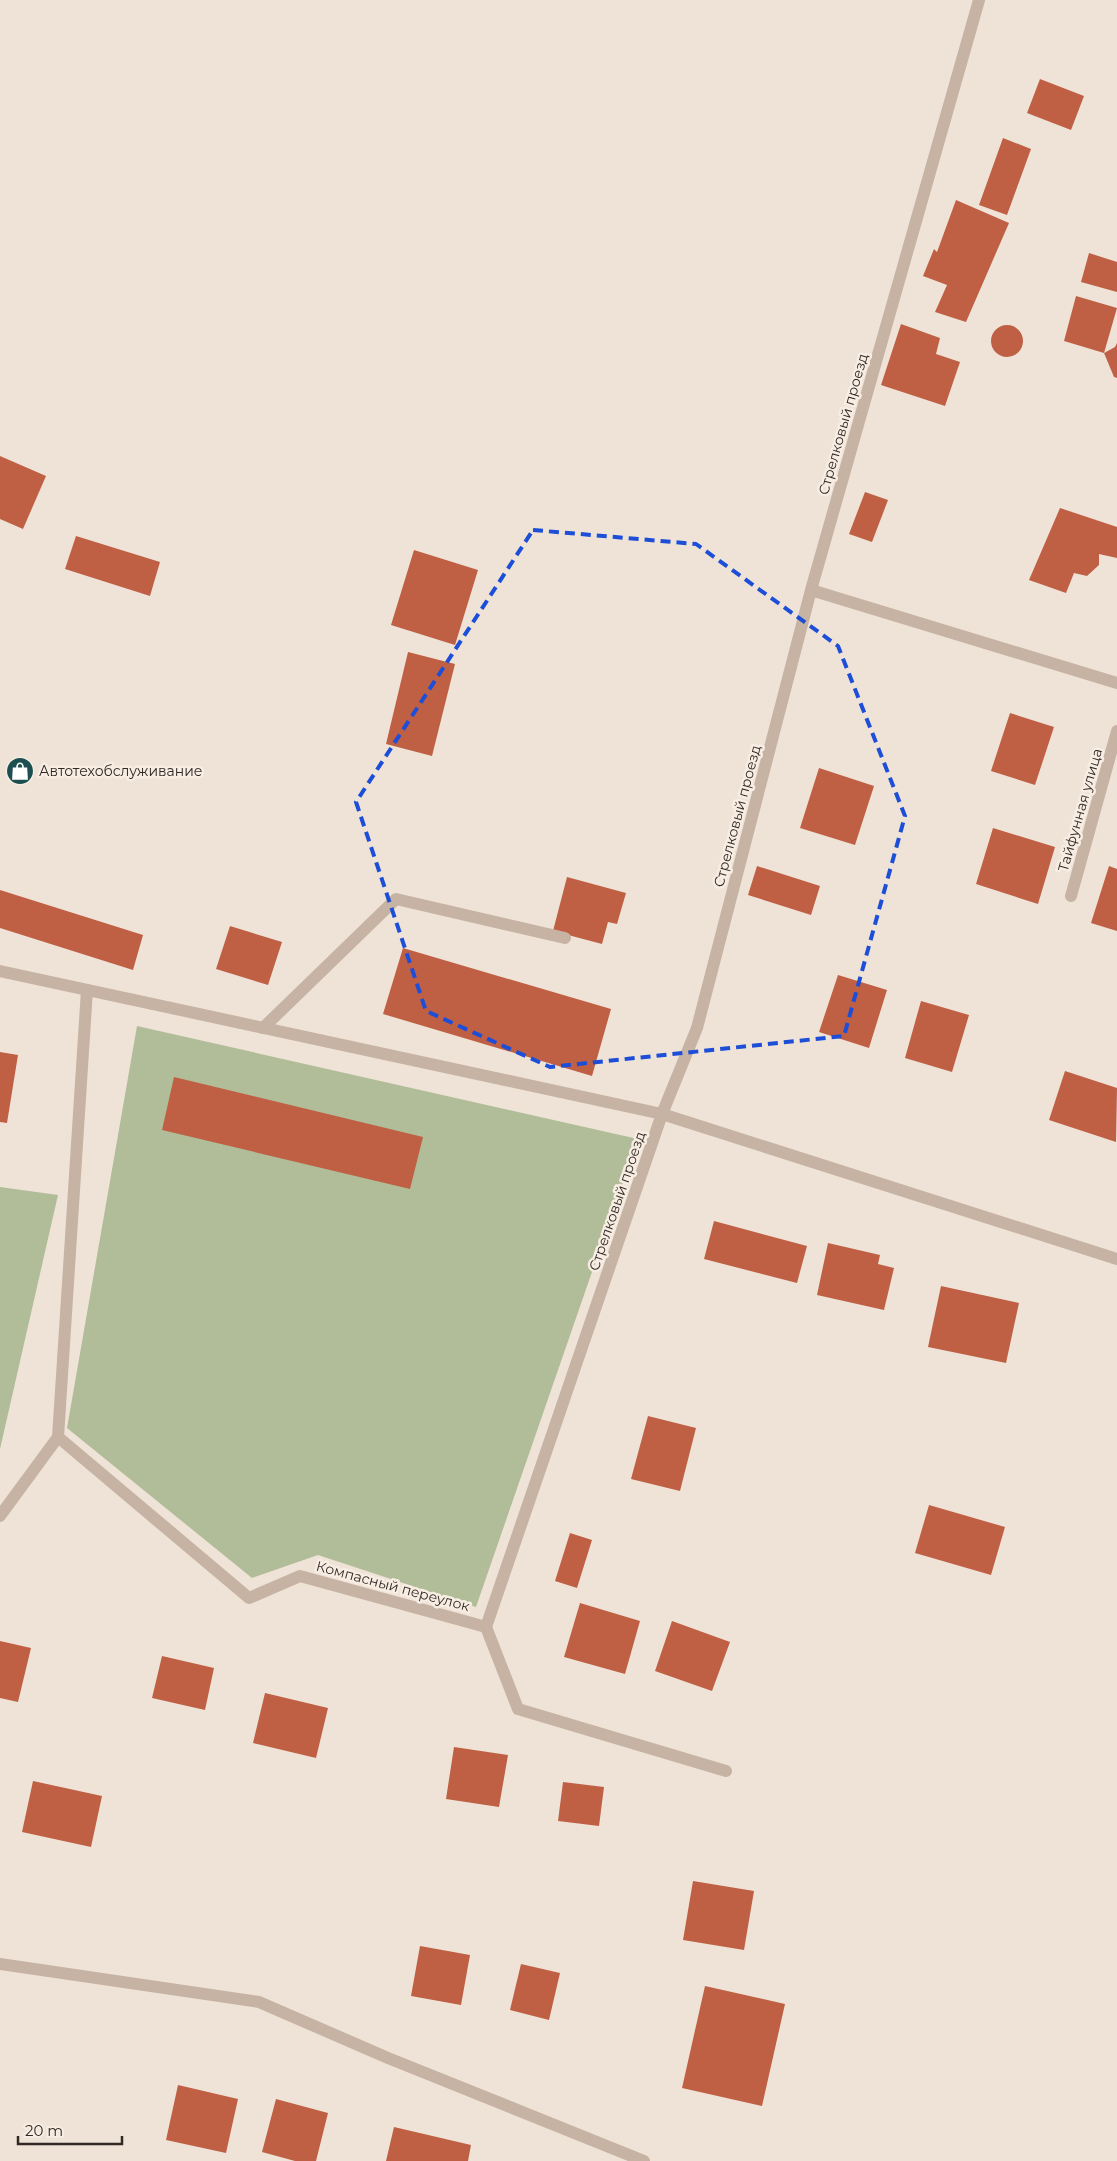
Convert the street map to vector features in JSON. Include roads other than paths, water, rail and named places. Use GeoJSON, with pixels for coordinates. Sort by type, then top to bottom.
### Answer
{"type":"FeatureCollection","features":[{"type":"Feature","properties":{"kind":"street","name":"Стрелковый проезд"},"geometry":{"type":"LineString","coordinates":[[486,1627],[662,1114],[697,1028],[811,590],[979,0]]}},
{"type":"Feature","properties":{"kind":"street"},"geometry":{"type":"LineString","coordinates":[[811,590],[1117,683]]}},
{"type":"Feature","properties":{"kind":"street","name":"Тайфунная улица"},"geometry":{"type":"LineString","coordinates":[[1071,896],[1117,731]]}},
{"type":"Feature","properties":{"kind":"street"},"geometry":{"type":"LineString","coordinates":[[264,1028],[396,899],[565,938]]}},
{"type":"Feature","properties":{"kind":"street"},"geometry":{"type":"LineString","coordinates":[[0,972],[662,1114],[1117,1258]]}},
{"type":"Feature","properties":{"kind":"street"},"geometry":{"type":"LineString","coordinates":[[0,1516],[58,1437],[87,990]]}},
{"type":"Feature","properties":{"kind":"street","name":"Компасный переулок"},"geometry":{"type":"LineString","coordinates":[[58,1437],[249,1598],[300,1576],[486,1627]]}},
{"type":"Feature","properties":{"kind":"street"},"geometry":{"type":"LineString","coordinates":[[486,1627],[518,1709],[726,1771]]}},
{"type":"Feature","properties":{"kind":"street"},"geometry":{"type":"LineString","coordinates":[[0,1964],[259,2002],[388,2058],[644,2161]]}},
{"type":"Feature","properties":{"kind":"place","name":"Автотехобслуживание"},"geometry":{"type":"Point","coordinates":[20,771]}}]}
